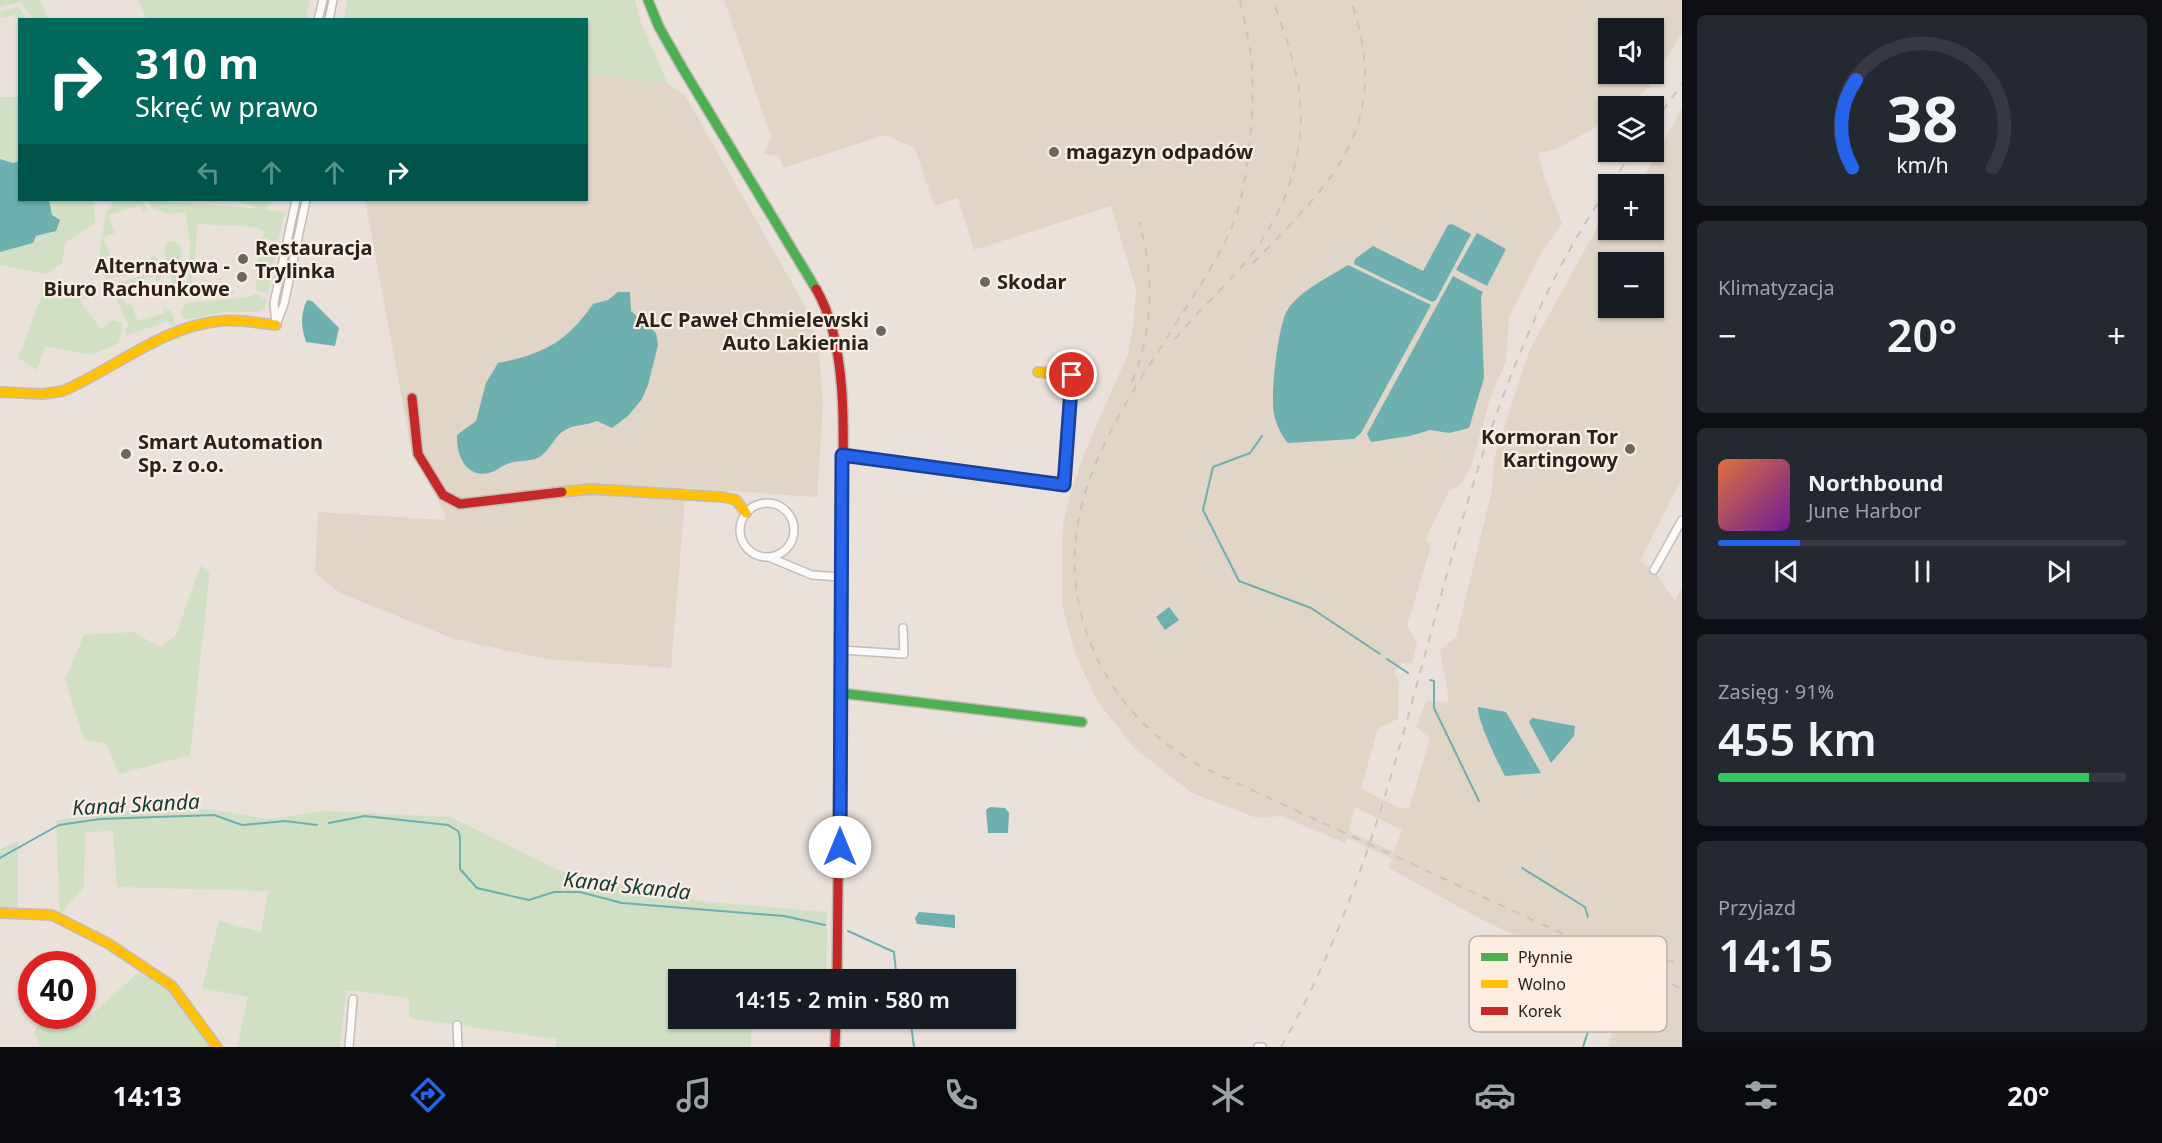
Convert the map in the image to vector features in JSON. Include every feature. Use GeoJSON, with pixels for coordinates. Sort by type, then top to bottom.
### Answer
{"type":"FeatureCollection","features":[{"type":"Feature","properties":{"kind":"street"},"geometry":{"type":"LineString","coordinates":[[318,18],[322,0]]}},
{"type":"Feature","properties":{"kind":"street"},"geometry":{"type":"LineString","coordinates":[[329,18],[333,0]]}},
{"type":"Feature","properties":{"kind":"street"},"geometry":{"type":"LineString","coordinates":[[648,0],[659,27],[683,69],[821,297],[838,355],[842,387],[842,455],[837,969]]}},
{"type":"Feature","properties":{"kind":"street"},"geometry":{"type":"LineString","coordinates":[[276,325],[274,303],[296,201]]}},
{"type":"Feature","properties":{"kind":"street"},"geometry":{"type":"LineString","coordinates":[[276,325],[284,304],[306,201]]}},
{"type":"Feature","properties":{"kind":"street"},"geometry":{"type":"LineString","coordinates":[[0,392],[43,394],[63,391],[184,329],[211,322],[235,320],[276,325]]}},
{"type":"Feature","properties":{"kind":"street"},"geometry":{"type":"LineString","coordinates":[[842,455],[1064,485],[1072,375],[1038,372]]}},
{"type":"Feature","properties":{"kind":"street"},"geometry":{"type":"LineString","coordinates":[[412,398],[418,454],[443,495],[460,504],[591,489],[723,497],[736,500],[746,513]]}},
{"type":"Feature","properties":{"kind":"street"},"geometry":{"type":"LineString","coordinates":[[771,558],[787,549],[792,541],[794,523],[784,509],[768,503],[760,504],[746,513],[740,523],[742,542],[752,553],[771,558],[812,575],[841,577]]}},
{"type":"Feature","properties":{"kind":"street"},"geometry":{"type":"LineString","coordinates":[[1654,570],[1682,520]]}},
{"type":"Feature","properties":{"kind":"street"},"geometry":{"type":"LineString","coordinates":[[787,549],[794,567]]}},
{"type":"Feature","properties":{"kind":"street"},"geometry":{"type":"LineString","coordinates":[[841,650],[904,654],[903,628]]}},
{"type":"Feature","properties":{"kind":"street"},"geometry":{"type":"LineString","coordinates":[[840,693],[1082,722]]}},
{"type":"Feature","properties":{"kind":"street"},"geometry":{"type":"LineString","coordinates":[[0,913],[52,915],[109,944],[172,986],[217,1047]]}},
{"type":"Feature","properties":{"kind":"street"},"geometry":{"type":"LineString","coordinates":[[349,1047],[353,999]]}},
{"type":"Feature","properties":{"kind":"street"},"geometry":{"type":"LineString","coordinates":[[457,1025],[458,1047]]}},
{"type":"Feature","properties":{"kind":"street"},"geometry":{"type":"LineString","coordinates":[[835,1047],[836,1029]]}},
{"type":"Feature","properties":{"kind":"shaded area"},"geometry":{"type":"Polygon","coordinates":[[[724,0],[1682,0],[1682,33],[1664,62],[1664,18],[1598,18],[1598,84],[1651,84],[1638,96],[1598,96],[1598,126],[1557,149],[1538,153],[1562,224],[1542,251],[1509,317],[1506,361],[1489,402],[1471,467],[1462,483],[1449,491],[1425,540],[1431,546],[1407,626],[1417,643],[1412,663],[1402,663],[1394,673],[1399,679],[1398,719],[1378,728],[1361,789],[1401,809],[1403,807],[1409,809],[1430,738],[1416,727],[1426,701],[1446,702],[1449,699],[1440,650],[1456,637],[1492,490],[1494,458],[1530,349],[1598,226],[1598,240],[1664,240],[1664,174],[1646,174],[1652,162],[1664,162],[1664,141],[1682,108],[1682,478],[1640,561],[1654,570],[1675,601],[1682,588],[1682,1047],[1607,1047],[1612,1032],[1667,1032],[1667,936],[1516,936],[1389,868],[1392,859],[1347,838],[1345,843],[1281,816],[1257,818],[1192,793],[1134,748],[1096,699],[1075,653],[1062,604],[1063,525],[1069,498],[1086,449],[1128,354],[1133,327],[1136,289],[1111,206],[974,250],[958,198],[934,206],[915,148],[885,135],[783,168],[779,156],[764,154],[771,137],[724,0]],[[1355,807],[1349,831],[1394,852],[1402,830],[1355,807]]]}},
{"type":"Feature","properties":{"kind":"shaded area"},"geometry":{"type":"Polygon","coordinates":[[[588,73],[668,84],[685,95],[809,313],[819,354],[823,404],[817,497],[686,488],[671,668],[546,659],[454,639],[340,593],[315,573],[318,512],[445,520],[445,513],[412,453],[365,201],[588,201],[588,73]]]}},
{"type":"Feature","properties":{"kind":"green space"},"geometry":{"type":"Polygon","coordinates":[[[0,0],[40,0],[48,18],[33,18],[21,2],[0,7],[0,0]]]}},
{"type":"Feature","properties":{"kind":"green space"},"geometry":{"type":"Polygon","coordinates":[[[138,0],[310,0],[306,18],[146,18],[138,0]]]}},
{"type":"Feature","properties":{"kind":"green space"},"geometry":{"type":"Polygon","coordinates":[[[347,0],[635,0],[641,23],[668,84],[588,73],[588,18],[344,18],[347,0]]]}},
{"type":"Feature","properties":{"kind":"green space"},"geometry":{"type":"Polygon","coordinates":[[[18,7],[26,18],[18,18],[18,21],[14,15],[0,18],[0,12],[18,7]]]}},
{"type":"Feature","properties":{"kind":"green space"},"geometry":{"type":"Polygon","coordinates":[[[0,97],[18,97],[18,162],[13,164],[0,159],[0,97]]]}},
{"type":"Feature","properties":{"kind":"green space"},"geometry":{"type":"Polygon","coordinates":[[[49,201],[94,201],[95,223],[65,243],[62,263],[46,274],[0,265],[0,252],[33,243],[36,236],[50,233],[52,216],[49,201]]]}},
{"type":"Feature","properties":{"kind":"green space"},"geometry":{"type":"Polygon","coordinates":[[[112,201],[144,201],[148,210],[142,212],[140,206],[108,215],[115,233],[103,237],[110,255],[103,258],[110,275],[152,261],[151,255],[158,258],[158,266],[106,280],[99,258],[106,212],[112,205],[112,201]]]}},
{"type":"Feature","properties":{"kind":"green space"},"geometry":{"type":"Polygon","coordinates":[[[148,201],[261,209],[237,201],[271,201],[265,210],[285,212],[278,241],[264,239],[259,242],[265,232],[256,227],[197,224],[195,263],[189,261],[190,242],[185,212],[169,214],[152,209],[148,201]]]}},
{"type":"Feature","properties":{"kind":"green space"},"geometry":{"type":"Polygon","coordinates":[[[171,241],[181,245],[181,265],[169,266],[164,250],[166,243],[171,241]]]}},
{"type":"Feature","properties":{"kind":"green space"},"geometry":{"type":"Polygon","coordinates":[[[265,247],[277,248],[268,294],[256,290],[258,255],[265,247]]]}},
{"type":"Feature","properties":{"kind":"green space"},"geometry":{"type":"Polygon","coordinates":[[[169,270],[181,270],[178,299],[175,298],[169,270]]]}},
{"type":"Feature","properties":{"kind":"green space"},"geometry":{"type":"Polygon","coordinates":[[[192,270],[193,293],[234,291],[234,294],[188,298],[186,294],[188,271],[192,270]]]}},
{"type":"Feature","properties":{"kind":"green space"},"geometry":{"type":"Polygon","coordinates":[[[158,271],[162,278],[157,282],[155,276],[120,288],[126,305],[131,304],[138,321],[164,313],[163,307],[171,311],[175,324],[171,326],[168,321],[127,335],[125,329],[129,327],[110,285],[158,271]]]}},
{"type":"Feature","properties":{"kind":"green space"},"geometry":{"type":"Polygon","coordinates":[[[45,287],[94,291],[97,297],[79,300],[101,329],[113,320],[123,323],[119,343],[92,355],[45,346],[37,370],[18,358],[45,287]]]}},
{"type":"Feature","properties":{"kind":"green space"},"geometry":{"type":"Polygon","coordinates":[[[254,294],[267,299],[264,309],[258,312],[225,312],[185,320],[181,316],[183,306],[188,303],[250,297],[254,294]]]}},
{"type":"Feature","properties":{"kind":"green space"},"geometry":{"type":"Polygon","coordinates":[[[200,566],[210,571],[190,755],[119,774],[106,743],[84,740],[65,679],[84,635],[133,632],[160,647],[176,635],[200,566]]]}},
{"type":"Feature","properties":{"kind":"green space"},"geometry":{"type":"Polygon","coordinates":[[[209,809],[268,819],[325,811],[451,817],[560,871],[699,901],[827,912],[827,969],[668,969],[668,1029],[751,1029],[751,1047],[556,1047],[556,1039],[409,1018],[409,998],[346,990],[340,1047],[237,1047],[248,997],[202,988],[219,921],[261,932],[268,891],[117,887],[113,831],[85,832],[84,887],[60,914],[56,820],[129,811],[209,809]]]}},
{"type":"Feature","properties":{"kind":"green space"},"geometry":{"type":"Polygon","coordinates":[[[18,841],[18,909],[0,909],[0,849],[18,841]]]}},
{"type":"Feature","properties":{"kind":"green space"},"geometry":{"type":"Polygon","coordinates":[[[139,972],[171,992],[211,1047],[40,1047],[34,1032],[36,1029],[96,1029],[96,1011],[139,972]]]}},
{"type":"Feature","properties":{"kind":"water"},"geometry":{"type":"Polygon","coordinates":[[[0,159],[13,163],[18,161],[18,201],[49,201],[52,215],[60,220],[56,231],[36,236],[33,243],[0,252],[0,159]]]}},
{"type":"Feature","properties":{"kind":"water"},"geometry":{"type":"Polygon","coordinates":[[[1452,224],[1471,234],[1436,300],[1432,302],[1354,264],[1355,259],[1373,246],[1423,271],[1448,225],[1452,224]]]}},
{"type":"Feature","properties":{"kind":"water"},"geometry":{"type":"Polygon","coordinates":[[[1477,233],[1506,249],[1487,286],[1456,270],[1477,233]]]}},
{"type":"Feature","properties":{"kind":"water"},"geometry":{"type":"Polygon","coordinates":[[[1348,265],[1431,305],[1361,433],[1354,439],[1288,443],[1278,426],[1273,405],[1276,360],[1284,317],[1300,296],[1348,265]]]}},
{"type":"Feature","properties":{"kind":"water"},"geometry":{"type":"Polygon","coordinates":[[[1453,276],[1483,292],[1481,296],[1484,378],[1469,428],[1449,433],[1430,430],[1410,436],[1371,442],[1367,434],[1453,276]]]}},
{"type":"Feature","properties":{"kind":"water"},"geometry":{"type":"Polygon","coordinates":[[[618,292],[630,292],[631,311],[656,333],[658,345],[648,385],[642,399],[628,416],[612,428],[597,421],[566,429],[541,456],[534,459],[510,463],[489,473],[481,474],[469,468],[458,450],[457,435],[476,421],[486,383],[498,363],[541,351],[552,345],[573,328],[593,304],[608,300],[618,292]]]}},
{"type":"Feature","properties":{"kind":"water"},"geometry":{"type":"Polygon","coordinates":[[[307,300],[312,301],[339,328],[335,346],[306,342],[302,321],[307,300]]]}},
{"type":"Feature","properties":{"kind":"water"},"geometry":{"type":"Polygon","coordinates":[[[1169,607],[1179,620],[1165,630],[1156,617],[1169,607]]]}},
{"type":"Feature","properties":{"kind":"water"},"geometry":{"type":"Polygon","coordinates":[[[1478,707],[1506,712],[1541,773],[1505,776],[1484,732],[1478,707]]]}},
{"type":"Feature","properties":{"kind":"water"},"geometry":{"type":"Polygon","coordinates":[[[1532,718],[1575,726],[1574,736],[1551,763],[1529,722],[1532,718]]]}},
{"type":"Feature","properties":{"kind":"water"},"geometry":{"type":"Polygon","coordinates":[[[990,807],[1005,808],[1009,813],[1008,833],[988,833],[986,810],[990,807]]]}},
{"type":"Feature","properties":{"kind":"water"},"geometry":{"type":"Polygon","coordinates":[[[919,912],[955,915],[955,928],[917,924],[915,918],[919,912]]]}},
{"type":"Feature","properties":{"kind":"waterway"},"geometry":{"type":"LineString","coordinates":[[1262,436],[1250,453],[1213,467],[1203,510],[1239,581],[1311,608],[1380,654]]}},
{"type":"Feature","properties":{"kind":"waterway"},"geometry":{"type":"LineString","coordinates":[[1387,659],[1408,673]]}},
{"type":"Feature","properties":{"kind":"waterway"},"geometry":{"type":"LineString","coordinates":[[1430,680],[1434,681],[1434,708],[1479,801]]}},
{"type":"Feature","properties":{"kind":"waterway","name":"Kanał Skanda"},"geometry":{"type":"LineString","coordinates":[[0,858],[59,825],[100,819],[214,815],[242,825],[285,821],[317,825]]}},
{"type":"Feature","properties":{"kind":"waterway","name":"Kanał Skanda"},"geometry":{"type":"LineString","coordinates":[[329,823],[365,816],[448,825],[458,831],[460,837],[460,869],[477,888],[529,900],[554,892],[580,892],[622,903],[784,916],[825,925]]}},
{"type":"Feature","properties":{"kind":"waterway"},"geometry":{"type":"LineString","coordinates":[[1522,868],[1585,907],[1588,917]]}},
{"type":"Feature","properties":{"kind":"waterway","name":"Kanał Skanda"},"geometry":{"type":"LineString","coordinates":[[848,931],[894,952],[896,969]]}},
{"type":"Feature","properties":{"kind":"waterway","name":"Kanał Skanda"},"geometry":{"type":"LineString","coordinates":[[912,1029],[914,1047]]}},
{"type":"Feature","properties":{"kind":"waterway"},"geometry":{"type":"LineString","coordinates":[[1583,1047],[1588,1032]]}},
{"type":"Feature","properties":{"kind":"railway"},"geometry":{"type":"LineString","coordinates":[[1240,0],[1250,51],[1253,96],[1248,162],[1240,202],[1235,219],[1208,273],[1116,421],[1097,461],[1082,503],[1075,547],[1077,592],[1089,639],[1108,678],[1133,713],[1181,755],[1200,766],[1567,936]]}},
{"type":"Feature","properties":{"kind":"railway"},"geometry":{"type":"LineString","coordinates":[[1175,339],[1235,275],[1258,246],[1271,225],[1291,180],[1297,156],[1301,108],[1293,62],[1273,0]]}},
{"type":"Feature","properties":{"kind":"railway"},"geometry":{"type":"LineString","coordinates":[[1253,263],[1309,204],[1331,176],[1349,147],[1360,116],[1365,82],[1362,44],[1351,0]]}},
{"type":"Feature","properties":{"kind":"railway"},"geometry":{"type":"LineString","coordinates":[[1664,109],[1682,84]]}},
{"type":"Feature","properties":{"kind":"railway"},"geometry":{"type":"LineString","coordinates":[[1617,174],[1626,162]]}},
{"type":"Feature","properties":{"kind":"railway"},"geometry":{"type":"LineString","coordinates":[[1281,1047],[1332,943],[1372,835],[1406,725],[1468,502],[1504,393],[1550,288],[1598,205]]}},
{"type":"Feature","properties":{"kind":"railway"},"geometry":{"type":"LineString","coordinates":[[1132,382],[1144,343],[1149,303],[1148,262],[1139,222]]}},
{"type":"Feature","properties":{"kind":"railway"},"geometry":{"type":"LineString","coordinates":[[1667,961],[1682,962]]}},
{"type":"Feature","properties":{"kind":"railway"},"geometry":{"type":"LineString","coordinates":[[1667,982],[1682,989]]}},
{"type":"Feature","properties":{"kind":"traffic: fast"},"geometry":{"type":"LineString","coordinates":[[648,0],[659,27],[683,69],[816,289]]}},
{"type":"Feature","properties":{"kind":"traffic: fast"},"geometry":{"type":"LineString","coordinates":[[841,455],[1064,485],[1066,463]]}},
{"type":"Feature","properties":{"kind":"traffic: fast"},"geometry":{"type":"LineString","coordinates":[[840,693],[1082,722]]}},
{"type":"Feature","properties":{"kind":"traffic: slow"},"geometry":{"type":"LineString","coordinates":[[0,392],[43,394],[63,391],[159,340],[199,325],[234,320],[276,325]]}},
{"type":"Feature","properties":{"kind":"traffic: slow"},"geometry":{"type":"LineString","coordinates":[[1038,372],[1072,375],[1066,463]]}},
{"type":"Feature","properties":{"kind":"traffic: slow"},"geometry":{"type":"LineString","coordinates":[[562,492],[591,489],[723,497],[736,500],[746,513]]}},
{"type":"Feature","properties":{"kind":"traffic: slow"},"geometry":{"type":"LineString","coordinates":[[839,786],[841,552]]}},
{"type":"Feature","properties":{"kind":"traffic: slow"},"geometry":{"type":"LineString","coordinates":[[0,913],[52,915],[109,944],[172,986],[217,1047]]}},
{"type":"Feature","properties":{"kind":"traffic: jam"},"geometry":{"type":"LineString","coordinates":[[816,289],[828,316],[841,381],[843,417],[841,552]]}},
{"type":"Feature","properties":{"kind":"traffic: jam"},"geometry":{"type":"LineString","coordinates":[[412,398],[418,454],[443,495],[460,504],[562,492]]}},
{"type":"Feature","properties":{"kind":"traffic: jam"},"geometry":{"type":"LineString","coordinates":[[837,969],[839,786]]}},
{"type":"Feature","properties":{"kind":"traffic: jam"},"geometry":{"type":"LineString","coordinates":[[835,1047],[836,1029]]}},
{"type":"Feature","properties":{"kind":"place","name":"magazyn odpadów"},"geometry":{"type":"Point","coordinates":[1054,152]}},
{"type":"Feature","properties":{"kind":"place","name":"Restauracja Trylinka"},"geometry":{"type":"Point","coordinates":[243,259]}},
{"type":"Feature","properties":{"kind":"place","name":"Alternatywa - Biuro Rachunkowe"},"geometry":{"type":"Point","coordinates":[242,277]}},
{"type":"Feature","properties":{"kind":"place","name":"Skodar"},"geometry":{"type":"Point","coordinates":[985,282]}},
{"type":"Feature","properties":{"kind":"place","name":"ALC Paweł Chmielewski Auto Lakiernia"},"geometry":{"type":"Point","coordinates":[881,331]}},
{"type":"Feature","properties":{"kind":"place","name":"Kormoran Tor Kartingowy"},"geometry":{"type":"Point","coordinates":[1630,449]}},
{"type":"Feature","properties":{"kind":"place","name":"Smart Automation Sp. z o.o."},"geometry":{"type":"Point","coordinates":[126,454]}},
{"type":"Feature","properties":{"kind":"route"},"geometry":{"type":"LineString","coordinates":[[840,847],[842,455],[1064,485],[1072,375]]}}]}
